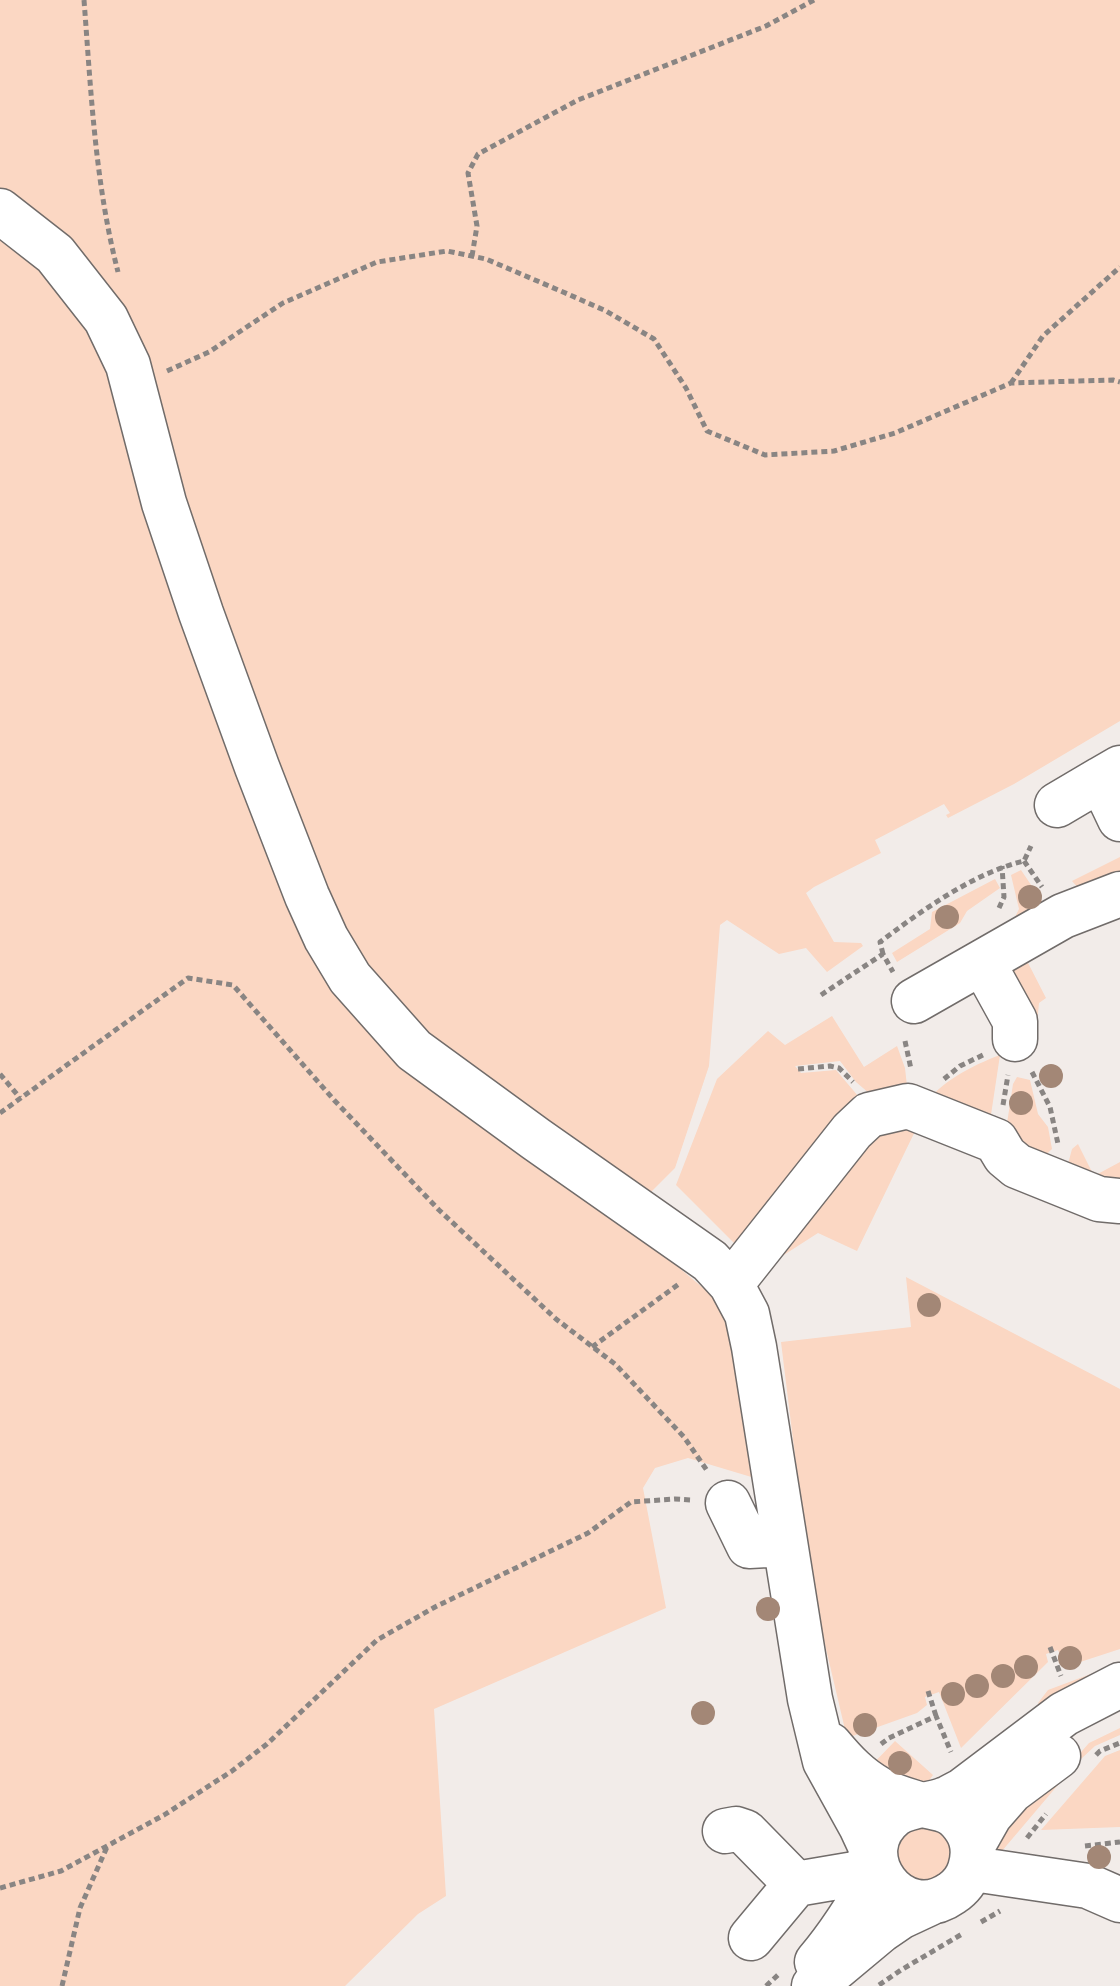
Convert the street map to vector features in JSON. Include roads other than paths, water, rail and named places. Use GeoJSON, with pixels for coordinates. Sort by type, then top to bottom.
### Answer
{"type":"FeatureCollection","features":[{"type":"Feature","properties":{"kind":"street"},"geometry":{"type":"LineString","coordinates":[[0,211],[55,254],[106,319],[128,365],[164,503],[201,613],[307,896],[326,938],[350,978],[414,1050],[721,1273],[747,1314],[810,1699],[825,1761],[861,1826],[886,1885],[898,1896],[955,1914]]}},
{"type":"Feature","properties":{"kind":"street"},"geometry":{"type":"LineString","coordinates":[[1057,805],[1110,774],[1120,819]]}},
{"type":"Feature","properties":{"kind":"street"},"geometry":{"type":"LineString","coordinates":[[914,1001],[1063,916],[1120,894]]}},
{"type":"Feature","properties":{"kind":"street"},"geometry":{"type":"LineString","coordinates":[[983,963],[1015,1021],[1015,1039]]}},
{"type":"Feature","properties":{"kind":"street"},"geometry":{"type":"LineString","coordinates":[[721,1273],[869,1115],[897,1108],[996,1141],[1005,1156],[1017,1166],[1099,1199],[1120,1201]]}},
{"type":"Feature","properties":{"kind":"street"},"geometry":{"type":"LineString","coordinates":[[728,1503],[749,1546],[785,1544]]}},
{"type":"Feature","properties":{"kind":"street"},"geometry":{"type":"LineString","coordinates":[[797,1986],[835,1941],[860,1903],[876,1862],[877,1838],[885,1824],[897,1813],[920,1804],[945,1800],[962,1791],[1064,1714],[1120,1685]]}},
{"type":"Feature","properties":{"kind":"street"},"geometry":{"type":"LineString","coordinates":[[955,1914],[958,1889],[968,1876],[973,1853],[990,1815],[1011,1791],[1070,1747],[1120,1716]]}},
{"type":"Feature","properties":{"kind":"street"},"geometry":{"type":"LineString","coordinates":[[819,1732],[859,1777],[881,1791],[944,1809],[957,1818],[967,1830],[973,1853],[987,1871],[1104,1893]]}},
{"type":"Feature","properties":{"kind":"street"},"geometry":{"type":"LineString","coordinates":[[725,1831],[736,1829],[745,1832],[796,1884]]}},
{"type":"Feature","properties":{"kind":"street"},"geometry":{"type":"LineString","coordinates":[[751,1938],[796,1884],[855,1874],[876,1862]]}},
{"type":"Feature","properties":{"kind":"street"},"geometry":{"type":"LineString","coordinates":[[814,1986],[900,1917],[955,1914],[975,1897],[1028,1888],[1104,1893]]}}]}
